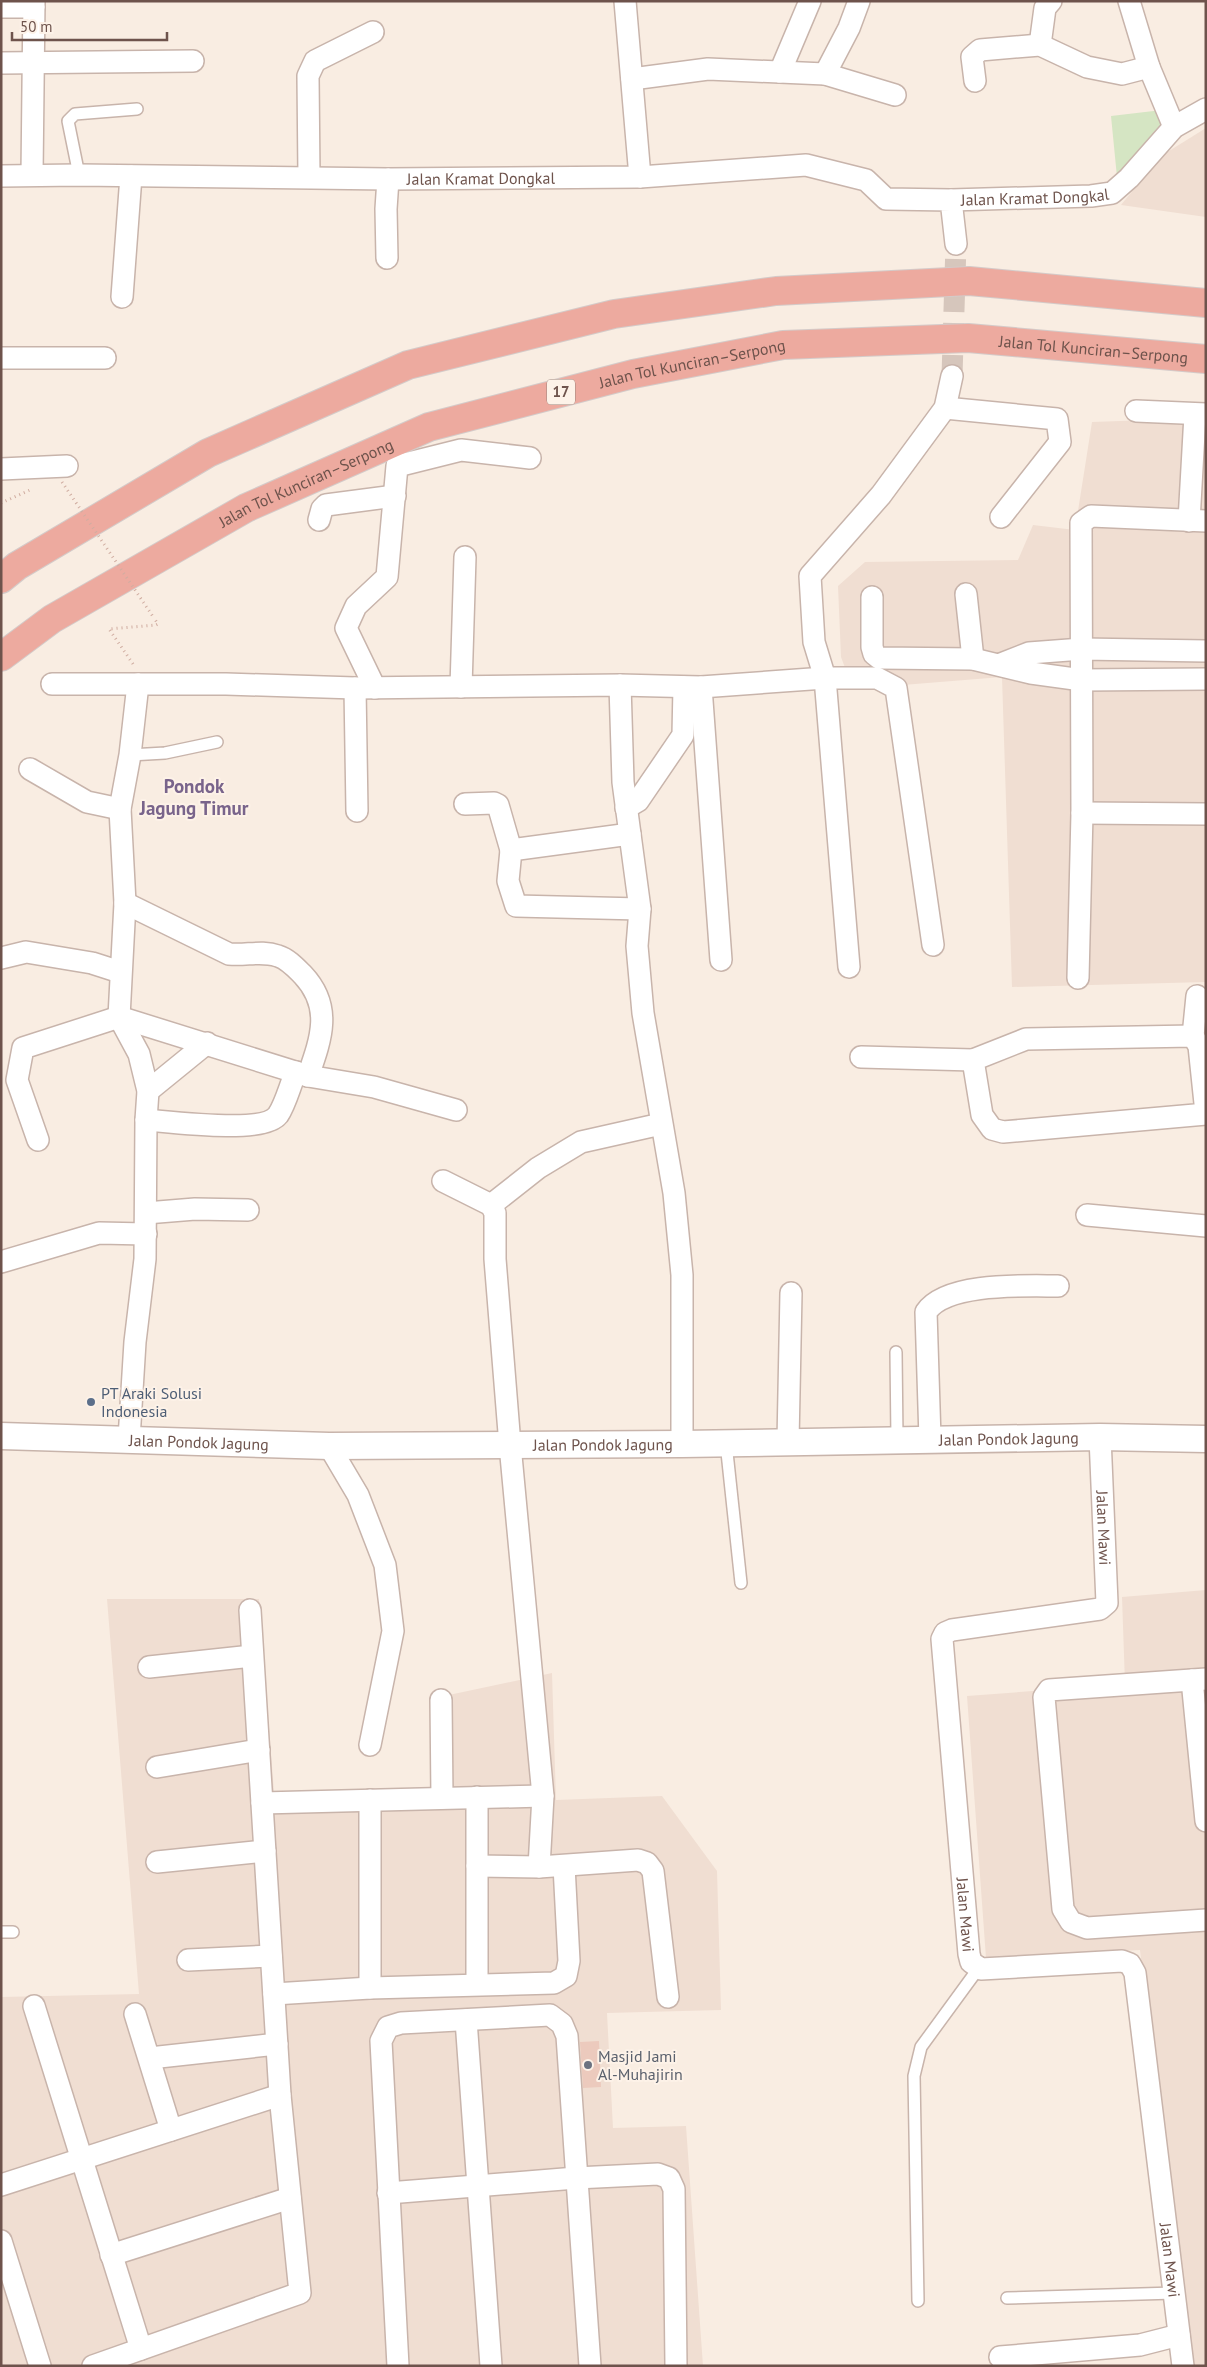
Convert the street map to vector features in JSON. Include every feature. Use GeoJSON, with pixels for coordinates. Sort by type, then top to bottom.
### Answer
{"type":"FeatureCollection","features":[{"type":"Feature","properties":{"kind":"highway"},"geometry":{"type":"LineString","coordinates":[[1,579],[17,566],[208,453],[408,365],[614,314],[776,291],[968,281],[1194,301]]}},
{"type":"Feature","properties":{"kind":"highway","name":"Jalan Tol Kunciran–Serpong"},"geometry":{"type":"LineString","coordinates":[[1,657],[52,619],[255,504],[429,426],[633,374],[783,345],[968,338],[1193,358]]}},
{"type":"Feature","properties":{"kind":"street"},"geometry":{"type":"LineString","coordinates":[[625,1],[640,176]]}},
{"type":"Feature","properties":{"kind":"street"},"geometry":{"type":"LineString","coordinates":[[780,72],[810,1]]}},
{"type":"Feature","properties":{"kind":"street"},"geometry":{"type":"LineString","coordinates":[[825,74],[849,28],[858,1]]}},
{"type":"Feature","properties":{"kind":"street"},"geometry":{"type":"LineString","coordinates":[[1040,45],[1045,8],[1051,1]]}},
{"type":"Feature","properties":{"kind":"street"},"geometry":{"type":"LineString","coordinates":[[1129,1],[1150,67],[1174,127]]}},
{"type":"Feature","properties":{"kind":"street"},"geometry":{"type":"LineString","coordinates":[[1,7],[34,4],[32,174]]}},
{"type":"Feature","properties":{"kind":"street"},"geometry":{"type":"LineString","coordinates":[[310,177],[308,76],[315,61],[373,32]]}},
{"type":"Feature","properties":{"kind":"street"},"geometry":{"type":"LineString","coordinates":[[975,81],[972,57],[977,52],[1040,45],[1087,67],[1122,74],[1150,67]]}},
{"type":"Feature","properties":{"kind":"street"},"geometry":{"type":"LineString","coordinates":[[1,63],[193,61]]}},
{"type":"Feature","properties":{"kind":"street"},"geometry":{"type":"LineString","coordinates":[[632,79],[708,69],[825,74],[895,95]]}},
{"type":"Feature","properties":{"kind":"street","name":"Jalan Kramat Dongkal"},"geometry":{"type":"LineString","coordinates":[[1,176],[79,174],[388,179],[640,176],[806,165],[866,180],[886,199],[951,200],[1091,196],[1112,193],[1129,178],[1174,127],[1206,109]]}},
{"type":"Feature","properties":{"kind":"street"},"geometry":{"type":"LineString","coordinates":[[122,298],[131,176]]}},
{"type":"Feature","properties":{"kind":"street"},"geometry":{"type":"LineString","coordinates":[[387,258],[386,209],[388,179]]}},
{"type":"Feature","properties":{"kind":"street","name":"Jalan Kramat Dongkal"},"geometry":{"type":"LineString","coordinates":[[951,200],[956,244]]}},
{"type":"Feature","properties":{"kind":"street"},"geometry":{"type":"LineString","coordinates":[[1,358],[105,358]]}},
{"type":"Feature","properties":{"kind":"street"},"geometry":{"type":"LineString","coordinates":[[849,967],[825,678],[814,642],[810,576],[880,495],[945,408],[952,376]]}},
{"type":"Feature","properties":{"kind":"street"},"geometry":{"type":"LineString","coordinates":[[945,408],[1057,419],[1060,442],[1001,517]]}},
{"type":"Feature","properties":{"kind":"street"},"geometry":{"type":"LineString","coordinates":[[1078,978],[1082,813],[1081,523],[1091,516],[1197,521],[1200,414],[1136,411]]}},
{"type":"Feature","properties":{"kind":"street"},"geometry":{"type":"LineString","coordinates":[[357,811],[365,688],[346,628],[356,606],[386,577],[397,466],[461,450],[530,458]]}},
{"type":"Feature","properties":{"kind":"street"},"geometry":{"type":"LineString","coordinates":[[1,469],[64,474]]}},
{"type":"Feature","properties":{"kind":"street"},"geometry":{"type":"LineString","coordinates":[[319,520],[322,509],[326,505],[395,496]]}},
{"type":"Feature","properties":{"kind":"street"},"geometry":{"type":"LineString","coordinates":[[461,687],[465,557]]}},
{"type":"Feature","properties":{"kind":"street"},"geometry":{"type":"LineString","coordinates":[[966,594],[973,659]]}},
{"type":"Feature","properties":{"kind":"street"},"geometry":{"type":"LineString","coordinates":[[872,597],[872,647],[874,654],[879,658],[973,659],[1001,664],[1031,674],[1082,680],[1206,679]]}},
{"type":"Feature","properties":{"kind":"street"},"geometry":{"type":"LineString","coordinates":[[1001,664],[1029,653],[1082,649],[1206,650]]}},
{"type":"Feature","properties":{"kind":"street"},"geometry":{"type":"LineString","coordinates":[[52,684],[365,688],[620,685],[693,687],[825,678],[878,678],[896,688],[933,945]]}},
{"type":"Feature","properties":{"kind":"street"},"geometry":{"type":"LineString","coordinates":[[130,1439],[135,1342],[145,1259],[148,1091],[139,1054],[119,1017],[125,903],[120,808],[130,755],[138,684]]}},
{"type":"Feature","properties":{"kind":"street"},"geometry":{"type":"LineString","coordinates":[[620,685],[626,808],[640,909],[638,946],[643,1013],[674,1193],[682,1275],[682,1444]]}},
{"type":"Feature","properties":{"kind":"street"},"geometry":{"type":"LineString","coordinates":[[626,808],[638,801],[683,735],[693,687]]}},
{"type":"Feature","properties":{"kind":"street"},"geometry":{"type":"LineString","coordinates":[[693,687],[720,960]]}},
{"type":"Feature","properties":{"kind":"street"},"geometry":{"type":"LineString","coordinates":[[30,769],[87,802],[120,808]]}},
{"type":"Feature","properties":{"kind":"street"},"geometry":{"type":"LineString","coordinates":[[466,804],[494,803],[499,806],[500,816],[511,850],[508,881],[516,906],[640,909]]}},
{"type":"Feature","properties":{"kind":"street"},"geometry":{"type":"LineString","coordinates":[[1082,813],[1206,814]]}},
{"type":"Feature","properties":{"kind":"street"},"geometry":{"type":"LineString","coordinates":[[511,850],[630,834]]}},
{"type":"Feature","properties":{"kind":"street"},"geometry":{"type":"LineString","coordinates":[[125,903],[229,954],[241,955],[254,952],[278,956],[291,964],[316,991],[320,1000],[322,1028],[302,1074],[278,1115],[265,1124],[239,1126],[146,1120]]}},
{"type":"Feature","properties":{"kind":"street"},"geometry":{"type":"LineString","coordinates":[[1,958],[26,952],[92,963],[120,972]]}},
{"type":"Feature","properties":{"kind":"street"},"geometry":{"type":"LineString","coordinates":[[973,1060],[982,1115],[992,1129],[1003,1132],[1206,1113],[1198,1046],[1194,1036],[1197,996]]}},
{"type":"Feature","properties":{"kind":"street"},"geometry":{"type":"LineString","coordinates":[[38,1140],[17,1080],[23,1048],[119,1017],[302,1074],[374,1087],[456,1110]]}},
{"type":"Feature","properties":{"kind":"street"},"geometry":{"type":"LineString","coordinates":[[861,1057],[973,1060],[1026,1039],[1194,1036]]}},
{"type":"Feature","properties":{"kind":"street"},"geometry":{"type":"LineString","coordinates":[[148,1091],[207,1043]]}},
{"type":"Feature","properties":{"kind":"street"},"geometry":{"type":"LineString","coordinates":[[491,1206],[538,1168],[581,1142],[661,1124]]}},
{"type":"Feature","properties":{"kind":"street"},"geometry":{"type":"LineString","coordinates":[[443,1181],[491,1206],[494,1213],[495,1260],[510,1445],[543,1796],[539,1867]]}},
{"type":"Feature","properties":{"kind":"street"},"geometry":{"type":"LineString","coordinates":[[1,1262],[99,1233],[146,1224],[195,1209],[248,1210]]}},
{"type":"Feature","properties":{"kind":"street"},"geometry":{"type":"LineString","coordinates":[[1086,1215],[1206,1226]]}},
{"type":"Feature","properties":{"kind":"street"},"geometry":{"type":"LineString","coordinates":[[930,1439],[926,1312],[930,1305],[940,1299],[990,1286],[1058,1286]]}},
{"type":"Feature","properties":{"kind":"street"},"geometry":{"type":"LineString","coordinates":[[788,1441],[791,1293]]}},
{"type":"Feature","properties":{"kind":"street","name":"Jalan Pondok Jagung"},"geometry":{"type":"LineString","coordinates":[[1,1436],[329,1446],[682,1444],[1100,1437],[1206,1439]]}},
{"type":"Feature","properties":{"kind":"street","name":"Jalan Mawi"},"geometry":{"type":"LineString","coordinates":[[1100,1437],[1107,1603],[1100,1609],[952,1630],[945,1633],[942,1640],[969,1954],[971,1962],[978,1969],[1122,1961],[1130,1964],[1135,1974],[1183,2366]]}},
{"type":"Feature","properties":{"kind":"street"},"geometry":{"type":"LineString","coordinates":[[329,1446],[358,1496],[385,1564],[393,1631],[370,1745]]}},
{"type":"Feature","properties":{"kind":"street"},"geometry":{"type":"LineString","coordinates":[[93,2366],[300,2294],[280,2094],[250,1610]]}},
{"type":"Feature","properties":{"kind":"street"},"geometry":{"type":"LineString","coordinates":[[149,1667],[252,1656]]}},
{"type":"Feature","properties":{"kind":"street"},"geometry":{"type":"LineString","coordinates":[[1206,1821],[1199,1680],[1049,1690],[1044,1701],[1063,1909],[1071,1922],[1088,1928],[1206,1920]]}},
{"type":"Feature","properties":{"kind":"street"},"geometry":{"type":"LineString","coordinates":[[441,1700],[442,1798]]}},
{"type":"Feature","properties":{"kind":"street"},"geometry":{"type":"LineString","coordinates":[[157,1767],[259,1750]]}},
{"type":"Feature","properties":{"kind":"street"},"geometry":{"type":"LineString","coordinates":[[262,1804],[543,1796]]}},
{"type":"Feature","properties":{"kind":"street"},"geometry":{"type":"LineString","coordinates":[[477,1797],[477,1984]]}},
{"type":"Feature","properties":{"kind":"street"},"geometry":{"type":"LineString","coordinates":[[370,1800],[370,1988]]}},
{"type":"Feature","properties":{"kind":"street"},"geometry":{"type":"LineString","coordinates":[[157,1862],[265,1851]]}},
{"type":"Feature","properties":{"kind":"street"},"geometry":{"type":"LineString","coordinates":[[477,1866],[539,1867],[638,1860],[647,1863],[653,1871],[668,1997]]}},
{"type":"Feature","properties":{"kind":"street"},"geometry":{"type":"LineString","coordinates":[[274,1994],[370,1988],[554,1983],[566,1976],[568,1961],[564,1866]]}},
{"type":"Feature","properties":{"kind":"street"},"geometry":{"type":"LineString","coordinates":[[188,1960],[271,1956]]}},
{"type":"Feature","properties":{"kind":"street"},"geometry":{"type":"LineString","coordinates":[[34,2006],[141,2350]]}},
{"type":"Feature","properties":{"kind":"street"},"geometry":{"type":"LineString","coordinates":[[135,2014],[172,2130]]}},
{"type":"Feature","properties":{"kind":"street"},"geometry":{"type":"LineString","coordinates":[[398,2366],[380,2042],[388,2027],[401,2023],[550,2014],[562,2024],[566,2036],[590,2366]]}},
{"type":"Feature","properties":{"kind":"street"},"geometry":{"type":"LineString","coordinates":[[466,2020],[491,2366]]}},
{"type":"Feature","properties":{"kind":"street"},"geometry":{"type":"LineString","coordinates":[[150,2058],[277,2044]]}},
{"type":"Feature","properties":{"kind":"street"},"geometry":{"type":"LineString","coordinates":[[1,2185],[280,2094]]}},
{"type":"Feature","properties":{"kind":"street"},"geometry":{"type":"LineString","coordinates":[[388,2192],[576,2178],[658,2174],[669,2178],[674,2189],[676,2366]]}},
{"type":"Feature","properties":{"kind":"street"},"geometry":{"type":"LineString","coordinates":[[111,2255],[290,2198]]}},
{"type":"Feature","properties":{"kind":"street"},"geometry":{"type":"LineString","coordinates":[[1,2241],[8,2288],[40,2366]]}},
{"type":"Feature","properties":{"kind":"street"},"geometry":{"type":"LineString","coordinates":[[1000,2357],[1140,2345],[1179,2335]]}},
{"type":"Feature","properties":{"kind":"lane"},"geometry":{"type":"LineString","coordinates":[[79,174],[68,121],[69,117],[75,114],[137,109]]}},
{"type":"Feature","properties":{"kind":"lane"},"geometry":{"type":"LineString","coordinates":[[130,755],[165,753],[217,742]]}},
{"type":"Feature","properties":{"kind":"lane"},"geometry":{"type":"LineString","coordinates":[[896,1352],[897,1439]]}},
{"type":"Feature","properties":{"kind":"lane"},"geometry":{"type":"LineString","coordinates":[[726,1443],[741,1583]]}},
{"type":"Feature","properties":{"kind":"lane"},"geometry":{"type":"LineString","coordinates":[[918,2301],[914,2076],[922,2047],[978,1969]]}},
{"type":"Feature","properties":{"kind":"lane"},"geometry":{"type":"LineString","coordinates":[[1007,2298],[1174,2293]]}},
{"type":"Feature","properties":{"kind":"path"},"geometry":{"type":"LineString","coordinates":[[64,474],[158,623],[156,625],[109,628],[109,632],[129,657]]}},
{"type":"Feature","properties":{"kind":"shaded area"},"geometry":{"type":"Polygon","coordinates":[[[1206,128],[1206,217],[1121,205],[1161,156],[1206,128]]]}},
{"type":"Feature","properties":{"kind":"shaded area"},"geometry":{"type":"Polygon","coordinates":[[[1206,418],[1206,982],[1012,987],[1002,677],[853,689],[841,657],[838,586],[865,562],[1018,560],[1033,525],[1075,530],[1092,422],[1206,418]]]}},
{"type":"Feature","properties":{"kind":"shaded area"},"geometry":{"type":"Polygon","coordinates":[[[1206,1590],[1206,2366],[1189,2366],[1140,1950],[986,1958],[967,1696],[1125,1684],[1122,1597],[1206,1590]]]}},
{"type":"Feature","properties":{"kind":"shaded area"},"geometry":{"type":"Polygon","coordinates":[[[107,1599],[259,1599],[274,1792],[433,1789],[430,1699],[552,1673],[556,1800],[662,1796],[717,1871],[721,2010],[607,2013],[613,2128],[686,2126],[703,2366],[1,2366],[1,1997],[139,1994],[107,1599]]]}},
{"type":"Feature","properties":{"kind":"green space"},"geometry":{"type":"Polygon","coordinates":[[[1162,110],[1168,124],[1143,146],[1117,177],[1111,116],[1162,110]]]}},
{"type":"Feature","properties":{"kind":"building","name":"Masjid Jami Al-Muhajirin"},"geometry":{"type":"Polygon","coordinates":[[[599,2041],[601,2087],[583,2088],[580,2042],[599,2041]]]}},
{"type":"Feature","properties":{"kind":"tunnel"},"geometry":{"type":"LineString","coordinates":[[952,376],[956,244]]}},
{"type":"Feature","properties":{"kind":"place","name":"PT Araki Solusi Indonesia"},"geometry":{"type":"Point","coordinates":[91,1402]}},
{"type":"Feature","properties":{"kind":"place","name":"Masjid Jami Al-Muhajirin"},"geometry":{"type":"Point","coordinates":[588,2065]}},
{"type":"Feature","properties":{"kind":"district","name":"Pondok Jagung Timur"},"geometry":{"type":"Point","coordinates":[194,797]}}]}
